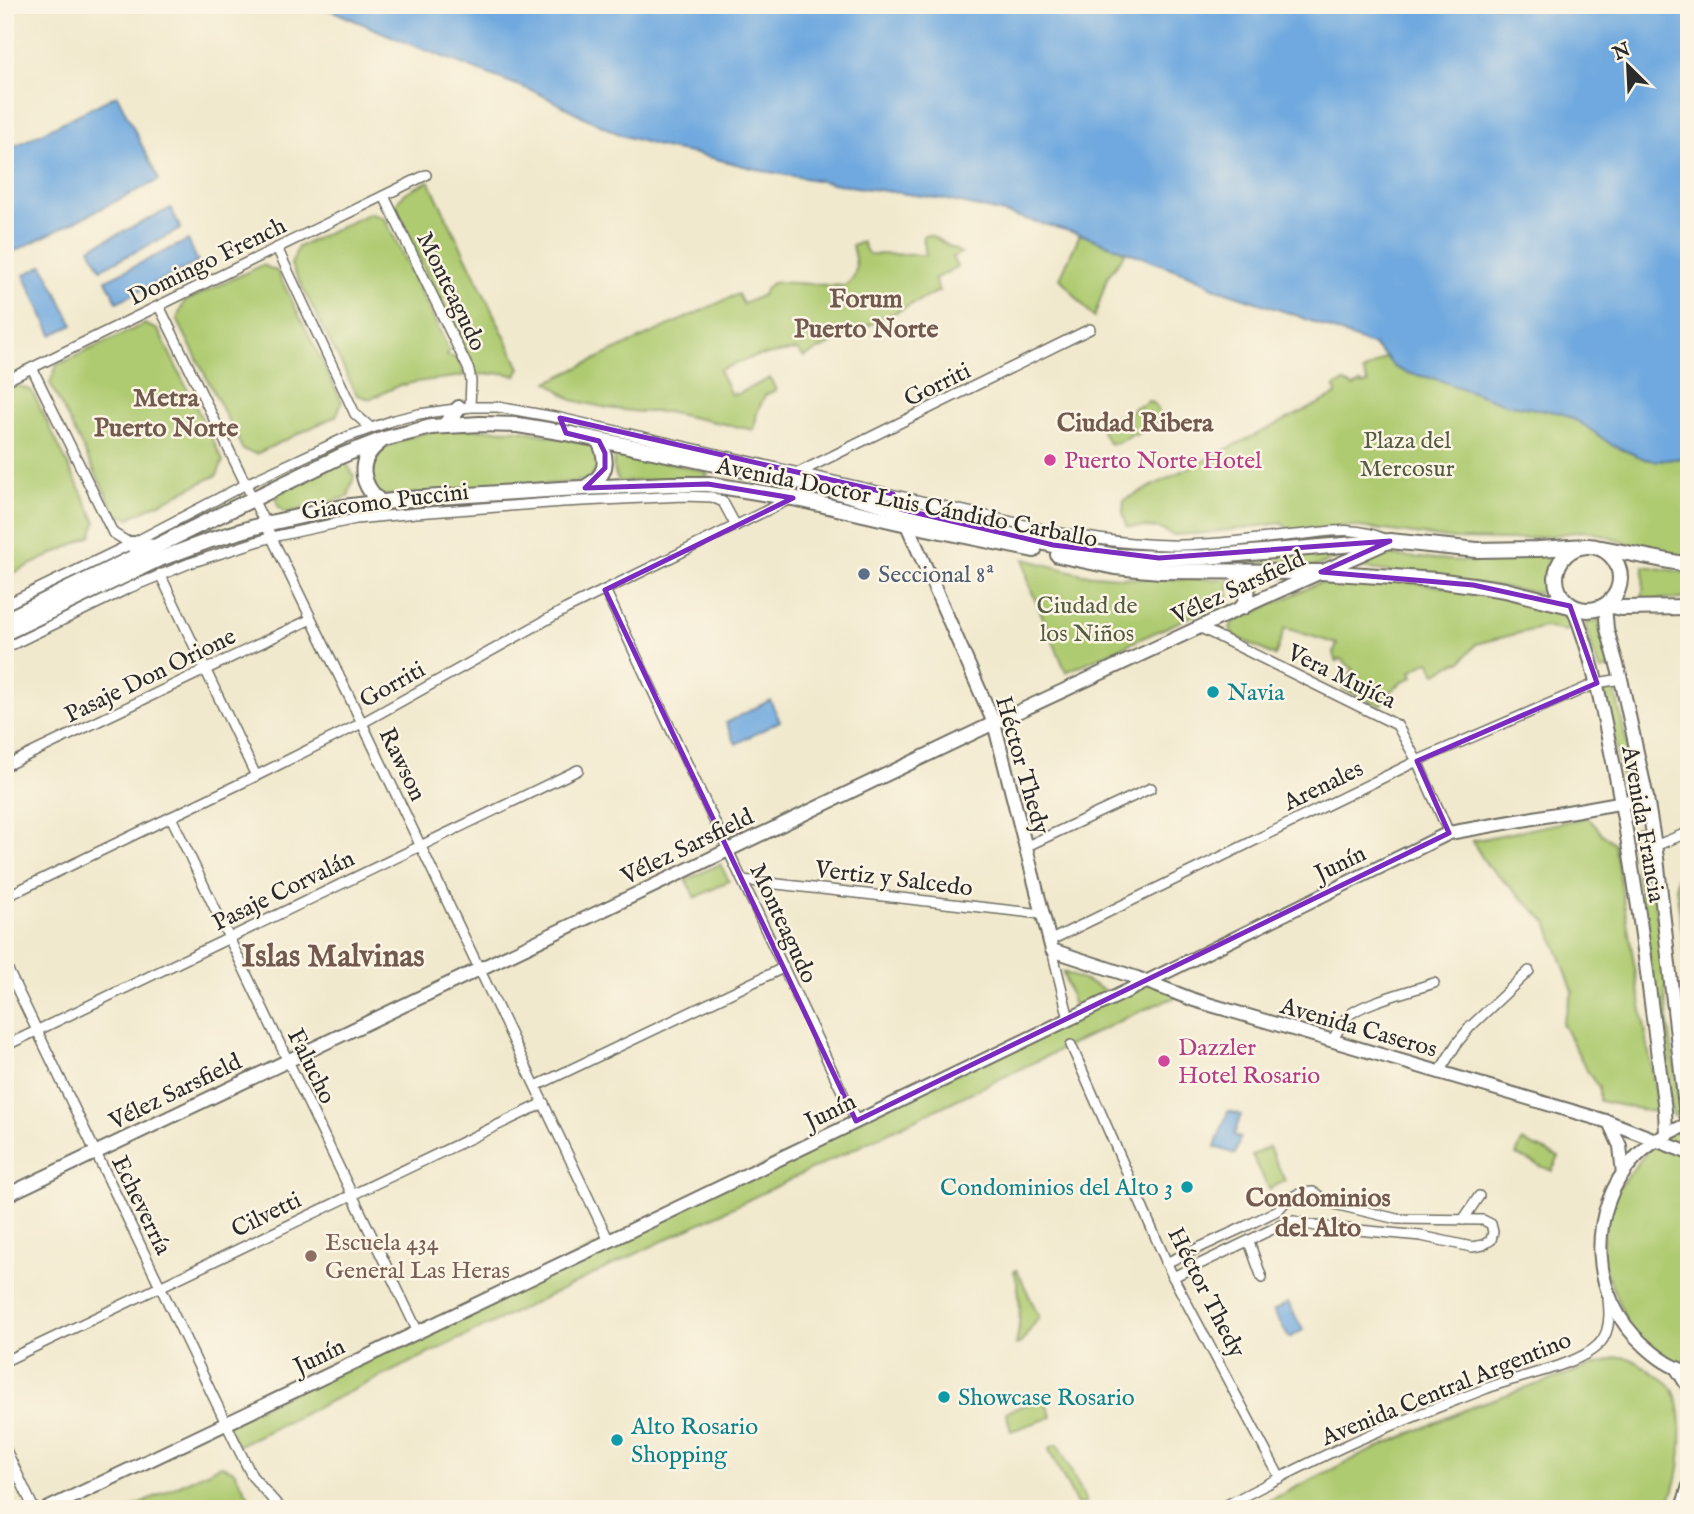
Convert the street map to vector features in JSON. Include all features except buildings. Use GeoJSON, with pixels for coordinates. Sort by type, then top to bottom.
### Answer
{"type":"FeatureCollection","features":[{"type":"Feature","properties":{"kind":"main road"},"geometry":{"type":"LineString","coordinates":[[445,425],[465,408]]}},
{"type":"Feature","properties":{"kind":"main road"},"geometry":{"type":"LineString","coordinates":[[560,418],[566,433]]}},
{"type":"Feature","properties":{"kind":"main road","name":"Avenida Doctor Luis Cándido Carballo"},"geometry":{"type":"LineString","coordinates":[[5,620],[341,456],[414,430],[445,425],[518,425],[566,433],[802,482],[900,509],[1053,545],[1116,556],[1206,557],[1390,541],[1477,550],[1592,546],[1689,565]]}},
{"type":"Feature","properties":{"kind":"main road"},"geometry":{"type":"LineString","coordinates":[[380,502],[369,491],[363,477],[364,462],[372,448],[384,439]]}},
{"type":"Feature","properties":{"kind":"main road"},"geometry":{"type":"LineString","coordinates":[[585,488],[597,480],[605,468],[605,453],[599,441]]}},
{"type":"Feature","properties":{"kind":"main road","name":"Avenida Doctor Luis Cándido Carballo"},"geometry":{"type":"LineString","coordinates":[[5,633],[158,560],[211,540],[269,530],[343,507],[380,502],[670,484],[708,484],[793,498],[1115,567],[1160,572],[1321,572],[1385,576],[1473,584],[1572,607]]}},
{"type":"Feature","properties":{"kind":"main road"},"geometry":{"type":"LineString","coordinates":[[343,507],[356,519]]}},
{"type":"Feature","properties":{"kind":"main road","name":"Héctor Thedy"},"geometry":{"type":"LineString","coordinates":[[900,509],[994,723],[1050,945]]}},
{"type":"Feature","properties":{"kind":"main road","name":"Vélez Sarsfield"},"geometry":{"type":"LineString","coordinates":[[5,1196],[994,723],[1390,541]]}},
{"type":"Feature","properties":{"kind":"main road"},"geometry":{"type":"LineString","coordinates":[[131,544],[153,547]]}},
{"type":"Feature","properties":{"kind":"main road"},"geometry":{"type":"LineString","coordinates":[[1606,606],[1620,585],[1616,561],[1608,552],[1592,546],[1575,548],[1558,564],[1555,575],[1556,587],[1572,607],[1584,611],[1606,606],[1689,607]]}},
{"type":"Feature","properties":{"kind":"main road"},"geometry":{"type":"LineString","coordinates":[[1235,572],[1245,580],[1248,588],[1243,607]]}},
{"type":"Feature","properties":{"kind":"main road"},"geometry":{"type":"LineString","coordinates":[[79,597],[99,602]]}},
{"type":"Feature","properties":{"kind":"main road","name":"Avenida Francia"},"geometry":{"type":"LineString","coordinates":[[1606,606],[1607,629],[1653,832],[1686,1086],[1688,1126]]}},
{"type":"Feature","properties":{"kind":"main road","name":"Avenida Francia"},"geometry":{"type":"LineString","coordinates":[[1572,607],[1583,632],[1597,683],[1622,803],[1665,1110],[1661,1137]]}},
{"type":"Feature","properties":{"kind":"main road","name":"Junín"},"geometry":{"type":"LineString","coordinates":[[47,1509],[610,1241],[1449,833],[1647,798]]}},
{"type":"Feature","properties":{"kind":"main road"},"geometry":{"type":"LineString","coordinates":[[1627,837],[1631,823],[1637,818],[1647,822],[1653,832]]}},
{"type":"Feature","properties":{"kind":"main road","name":"Avenida Caseros"},"geometry":{"type":"LineString","coordinates":[[1050,945],[1194,1000],[1661,1137],[1689,1153]]}},
{"type":"Feature","properties":{"kind":"main road"},"geometry":{"type":"LineString","coordinates":[[1609,1122],[1620,1146],[1623,1174]]}},
{"type":"Feature","properties":{"kind":"main road"},"geometry":{"type":"LineString","coordinates":[[1688,1126],[1661,1137],[1636,1158],[1623,1174],[1608,1200],[1601,1229],[1600,1259],[1607,1292],[1617,1314],[1633,1336],[1657,1356],[1683,1371],[1689,1388]]}},
{"type":"Feature","properties":{"kind":"main road"},"geometry":{"type":"LineString","coordinates":[[1680,1509],[1689,1486]]}},
{"type":"Feature","properties":{"kind":"street","name":"Domingo French"},"geometry":{"type":"LineString","coordinates":[[5,381],[426,175]]}},
{"type":"Feature","properties":{"kind":"street","name":"Monteagudo"},"geometry":{"type":"LineString","coordinates":[[384,196],[469,370],[471,381],[465,408]]}},
{"type":"Feature","properties":{"kind":"street"},"geometry":{"type":"LineString","coordinates":[[277,248],[355,414],[372,428]]}},
{"type":"Feature","properties":{"kind":"street","name":"Rawson"},"geometry":{"type":"LineString","coordinates":[[159,306],[610,1241]]}},
{"type":"Feature","properties":{"kind":"street","name":"Gorriti"},"geometry":{"type":"LineString","coordinates":[[800,472],[1090,330]]}},
{"type":"Feature","properties":{"kind":"street"},"geometry":{"type":"LineString","coordinates":[[33,368],[113,533],[131,544]]}},
{"type":"Feature","properties":{"kind":"street","name":"Avenida Doctor Luis Cándido Carballo"},"geometry":{"type":"LineString","coordinates":[[5,605],[246,484],[347,437],[394,420],[465,408],[498,407],[560,418],[1060,533],[1121,543],[1203,544],[1336,530],[1369,532],[1390,541]]}},
{"type":"Feature","properties":{"kind":"street","name":"Héctor Thedy"},"geometry":{"type":"LineString","coordinates":[[893,494],[900,509]]}},
{"type":"Feature","properties":{"kind":"street","name":"Giacomo Puccini"},"geometry":{"type":"LineString","coordinates":[[5,648],[160,574],[220,553],[269,530],[308,528],[356,519],[416,513],[683,496],[712,497],[723,502],[736,526]]}},
{"type":"Feature","properties":{"kind":"street","name":"Gorriti"},"geometry":{"type":"LineString","coordinates":[[5,897],[362,723],[566,609],[793,498]]}},
{"type":"Feature","properties":{"kind":"street"},"geometry":{"type":"LineString","coordinates":[[160,574],[256,776]]}},
{"type":"Feature","properties":{"kind":"street","name":"Monteagudo"},"geometry":{"type":"LineString","coordinates":[[605,590],[856,1121]]}},
{"type":"Feature","properties":{"kind":"street","name":"Pasaje Don Orione"},"geometry":{"type":"LineString","coordinates":[[5,766],[312,619]]}},
{"type":"Feature","properties":{"kind":"street","name":"Vera Mujíca"},"geometry":{"type":"LineString","coordinates":[[1199,627],[1397,725],[1417,761],[1449,833]]}},
{"type":"Feature","properties":{"kind":"street","name":"Arenales"},"geometry":{"type":"LineString","coordinates":[[1050,945],[1417,761],[1597,683],[1620,679]]}},
{"type":"Feature","properties":{"kind":"street","name":"Pasaje Corvalán"},"geometry":{"type":"LineString","coordinates":[[5,1046],[579,769]]}},
{"type":"Feature","properties":{"kind":"street"},"geometry":{"type":"LineString","coordinates":[[1025,847],[1151,788]]}},
{"type":"Feature","properties":{"kind":"street","name":"Falucho"},"geometry":{"type":"LineString","coordinates":[[171,817],[418,1332]]}},
{"type":"Feature","properties":{"kind":"street"},"geometry":{"type":"LineString","coordinates":[[1655,846],[1689,832]]}},
{"type":"Feature","properties":{"kind":"street","name":"Vertiz y Salcedo"},"geometry":{"type":"LineString","coordinates":[[742,880],[1042,914]]}},
{"type":"Feature","properties":{"kind":"street","name":"Héctor Thedy"},"geometry":{"type":"LineString","coordinates":[[1050,945],[1069,1019]]}},
{"type":"Feature","properties":{"kind":"street","name":"Echeverría"},"geometry":{"type":"LineString","coordinates":[[5,964],[252,1476],[281,1509]]}},
{"type":"Feature","properties":{"kind":"street"},"geometry":{"type":"LineString","coordinates":[[536,1086],[783,968]]}},
{"type":"Feature","properties":{"kind":"street"},"geometry":{"type":"LineString","coordinates":[[1439,1072],[1470,1027],[1529,971]]}},
{"type":"Feature","properties":{"kind":"street"},"geometry":{"type":"LineString","coordinates":[[1332,1041],[1352,1012],[1434,983]]}},
{"type":"Feature","properties":{"kind":"street","name":"Héctor Thedy"},"geometry":{"type":"LineString","coordinates":[[1071,1045],[1166,1263],[1280,1478]]}},
{"type":"Feature","properties":{"kind":"street","name":"Cilvetti"},"geometry":{"type":"LineString","coordinates":[[5,1361],[544,1103]]}},
{"type":"Feature","properties":{"kind":"street"},"geometry":{"type":"LineString","coordinates":[[1166,1263],[1278,1210],[1296,1195],[1312,1192],[1330,1203],[1397,1220],[1483,1220],[1491,1224],[1493,1232],[1491,1240],[1472,1247],[1422,1236],[1316,1226],[1294,1221],[1173,1277]]}},
{"type":"Feature","properties":{"kind":"street"},"geometry":{"type":"LineString","coordinates":[[1463,1220],[1479,1196]]}},
{"type":"Feature","properties":{"kind":"street"},"geometry":{"type":"LineString","coordinates":[[1278,1210],[1284,1211],[1288,1216],[1287,1222]]}},
{"type":"Feature","properties":{"kind":"street"},"geometry":{"type":"LineString","coordinates":[[1250,1242],[1262,1278]]}},
{"type":"Feature","properties":{"kind":"street","name":"Avenida Central Argentino"},"geometry":{"type":"LineString","coordinates":[[1219,1509],[1346,1445],[1489,1387],[1582,1356],[1600,1344],[1606,1331],[1609,1319],[1607,1292]]}},
{"type":"Feature","properties":{"kind":"street"},"geometry":{"type":"LineString","coordinates":[[5,1448],[34,1509]]}},
{"type":"Feature","properties":{"kind":"highlighted area"},"geometry":{"type":"Polygon","coordinates":[[[560,418],[893,494],[900,509],[1053,545],[1159,558],[1390,541],[1321,572],[1473,585],[1570,606],[1597,683],[1417,761],[1449,833],[856,1121],[605,590],[793,498],[708,484],[585,488],[605,468],[605,453],[599,441],[566,433],[560,418]]]}},
{"type":"Feature","properties":{"kind":"green space"},"geometry":{"type":"Polygon","coordinates":[[[429,181],[520,368],[516,376],[504,373],[476,375],[395,209],[400,198],[429,181]]]}},
{"type":"Feature","properties":{"kind":"green space"},"geometry":{"type":"Polygon","coordinates":[[[370,213],[385,219],[449,350],[447,356],[457,358],[465,375],[402,384],[370,399],[357,395],[291,265],[298,247],[370,213]]]}},
{"type":"Feature","properties":{"kind":"green space"},"geometry":{"type":"Polygon","coordinates":[[[1080,234],[1126,252],[1108,276],[1094,318],[1060,278],[1080,234]]]}},
{"type":"Feature","properties":{"kind":"green space"},"geometry":{"type":"Polygon","coordinates":[[[930,235],[961,253],[952,257],[957,267],[934,279],[939,291],[804,357],[797,350],[753,357],[719,370],[731,395],[770,378],[776,390],[765,395],[757,413],[754,430],[666,412],[607,408],[572,400],[548,382],[738,294],[743,304],[763,295],[768,286],[777,282],[844,286],[855,273],[852,246],[862,242],[868,254],[926,255],[923,236],[930,235]]]}},
{"type":"Feature","properties":{"kind":"green space"},"geometry":{"type":"Polygon","coordinates":[[[262,265],[277,271],[342,402],[336,416],[256,454],[243,450],[177,319],[184,302],[262,265]]]}},
{"type":"Feature","properties":{"kind":"green space"},"geometry":{"type":"Polygon","coordinates":[[[144,324],[158,330],[223,461],[217,475],[129,518],[116,514],[50,383],[57,365],[144,324]]]}},
{"type":"Feature","properties":{"kind":"green space","name":"Plaza del Mercosur"},"geometry":{"type":"Polygon","coordinates":[[[1386,357],[1394,367],[1407,373],[1436,379],[1505,404],[1562,413],[1612,445],[1645,459],[1657,461],[1689,457],[1689,557],[1653,552],[1583,531],[1509,540],[1455,539],[1351,526],[1291,531],[1281,523],[1173,535],[1158,528],[1127,526],[1123,512],[1124,500],[1336,395],[1335,386],[1344,382],[1353,387],[1368,383],[1363,372],[1386,357]]]}},
{"type":"Feature","properties":{"kind":"green space"},"geometry":{"type":"Polygon","coordinates":[[[17,385],[32,391],[96,522],[91,536],[5,577],[5,391],[17,385]]]}},
{"type":"Feature","properties":{"kind":"green space"},"geometry":{"type":"Polygon","coordinates":[[[1148,401],[1157,409],[1160,421],[1136,435],[1130,435],[1114,444],[1109,443],[1102,430],[1103,423],[1148,401]]]}},
{"type":"Feature","properties":{"kind":"green space"},"geometry":{"type":"Polygon","coordinates":[[[443,429],[521,430],[592,445],[597,448],[599,468],[587,480],[576,482],[385,496],[376,491],[369,470],[378,453],[399,441],[443,429]]]}},
{"type":"Feature","properties":{"kind":"green space"},"geometry":{"type":"Polygon","coordinates":[[[620,451],[706,472],[708,475],[703,478],[619,482],[614,465],[620,451]]]}},
{"type":"Feature","properties":{"kind":"green space"},"geometry":{"type":"Polygon","coordinates":[[[345,461],[354,476],[348,497],[287,513],[281,509],[277,501],[280,491],[345,461]]]}},
{"type":"Feature","properties":{"kind":"green space"},"geometry":{"type":"Polygon","coordinates":[[[938,510],[1100,544],[1133,548],[1170,549],[1342,533],[1343,539],[1197,553],[1102,550],[937,515],[938,510]]]}},
{"type":"Feature","properties":{"kind":"green space"},"geometry":{"type":"Polygon","coordinates":[[[1341,549],[1344,555],[1315,567],[1161,567],[1341,549]]]}},
{"type":"Feature","properties":{"kind":"green space"},"geometry":{"type":"Polygon","coordinates":[[[1553,554],[1545,573],[1549,594],[1355,567],[1382,555],[1475,562],[1497,557],[1553,554]]]}},
{"type":"Feature","properties":{"kind":"green space","name":"Ciudad de los Niños"},"geometry":{"type":"Polygon","coordinates":[[[1024,559],[1082,574],[1143,579],[1229,579],[1228,600],[1066,672],[1029,585],[1024,559]]]}},
{"type":"Feature","properties":{"kind":"green space"},"geometry":{"type":"Polygon","coordinates":[[[1644,566],[1689,573],[1689,599],[1641,601],[1644,566]]]}},
{"type":"Feature","properties":{"kind":"green space"},"geometry":{"type":"Polygon","coordinates":[[[1331,580],[1400,581],[1478,591],[1549,607],[1573,623],[1565,631],[1544,627],[1476,644],[1461,662],[1436,673],[1429,661],[1411,671],[1413,677],[1394,688],[1381,706],[1343,689],[1353,669],[1341,659],[1336,662],[1334,652],[1337,644],[1285,628],[1275,656],[1233,635],[1230,628],[1233,622],[1331,580]]]}},
{"type":"Feature","properties":{"kind":"green space"},"geometry":{"type":"Polygon","coordinates":[[[1600,620],[1601,634],[1610,662],[1606,669],[1601,670],[1585,625],[1600,620]]]}},
{"type":"Feature","properties":{"kind":"green space"},"geometry":{"type":"Polygon","coordinates":[[[1608,687],[1615,690],[1636,785],[1635,792],[1630,794],[1624,789],[1604,689],[1608,687]]]}},
{"type":"Feature","properties":{"kind":"green space"},"geometry":{"type":"Polygon","coordinates":[[[1588,817],[1602,834],[1614,843],[1659,1113],[1599,1101],[1599,1088],[1562,1023],[1573,991],[1547,922],[1487,865],[1472,841],[1588,817]]]}},
{"type":"Feature","properties":{"kind":"green space"},"geometry":{"type":"Polygon","coordinates":[[[1636,827],[1645,831],[1666,977],[1665,996],[1680,1111],[1676,1116],[1672,1112],[1660,999],[1652,977],[1631,835],[1636,827]]]}},
{"type":"Feature","properties":{"kind":"green space"},"geometry":{"type":"Polygon","coordinates":[[[720,864],[729,881],[695,898],[686,880],[720,864]]]}},
{"type":"Feature","properties":{"kind":"green space"},"geometry":{"type":"Polygon","coordinates":[[[1689,870],[1689,981],[1676,887],[1677,874],[1689,870]]]}},
{"type":"Feature","properties":{"kind":"green space"},"geometry":{"type":"Polygon","coordinates":[[[1063,972],[1095,985],[1107,992],[1074,1006],[1063,972]]]}},
{"type":"Feature","properties":{"kind":"green space"},"geometry":{"type":"Polygon","coordinates":[[[1146,982],[1183,995],[1130,1016],[237,1446],[226,1424],[1146,982]]]}},
{"type":"Feature","properties":{"kind":"green space"},"geometry":{"type":"Polygon","coordinates":[[[1689,1124],[1689,1372],[1633,1336],[1600,1259],[1609,1200],[1656,1140],[1689,1124]]]}},
{"type":"Feature","properties":{"kind":"green space"},"geometry":{"type":"Polygon","coordinates":[[[1522,1141],[1559,1157],[1552,1171],[1516,1155],[1522,1141]]]}},
{"type":"Feature","properties":{"kind":"green space"},"geometry":{"type":"Polygon","coordinates":[[[1269,1147],[1285,1181],[1269,1189],[1252,1155],[1269,1147]]]}},
{"type":"Feature","properties":{"kind":"green space"},"geometry":{"type":"Polygon","coordinates":[[[1017,1270],[1039,1317],[1021,1343],[1016,1345],[1020,1308],[1014,1271],[1017,1270]]]}},
{"type":"Feature","properties":{"kind":"green space"},"geometry":{"type":"Polygon","coordinates":[[[1618,1357],[1633,1360],[1667,1382],[1675,1394],[1681,1420],[1679,1466],[1674,1490],[1664,1509],[1252,1509],[1359,1456],[1476,1405],[1618,1357]]]}},
{"type":"Feature","properties":{"kind":"green space"},"geometry":{"type":"Polygon","coordinates":[[[1044,1398],[1052,1417],[1011,1431],[1006,1412],[1044,1398]]]}},
{"type":"Feature","properties":{"kind":"green space"},"geometry":{"type":"Polygon","coordinates":[[[1058,1445],[1086,1500],[1084,1504],[1077,1504],[1049,1450],[1058,1445]]]}},
{"type":"Feature","properties":{"kind":"green space"},"geometry":{"type":"Polygon","coordinates":[[[221,1465],[234,1471],[258,1509],[130,1509],[221,1465]]]}},
{"type":"Feature","properties":{"kind":"water"},"geometry":{"type":"Polygon","coordinates":[[[319,5],[1689,5],[1689,457],[1657,461],[1645,459],[1612,445],[1562,413],[1505,404],[1436,379],[1407,373],[1394,367],[1374,346],[1298,316],[1217,289],[1195,277],[1080,234],[943,199],[764,171],[668,149],[621,135],[538,93],[412,45],[319,5]]]}},
{"type":"Feature","properties":{"kind":"water"},"geometry":{"type":"Polygon","coordinates":[[[117,95],[159,180],[5,256],[5,151],[117,95]]]}},
{"type":"Feature","properties":{"kind":"water"},"geometry":{"type":"Polygon","coordinates":[[[171,208],[181,229],[101,269],[90,248],[171,208]]]}},
{"type":"Feature","properties":{"kind":"water"},"geometry":{"type":"Polygon","coordinates":[[[188,240],[198,262],[117,302],[106,280],[188,240]]]}},
{"type":"Feature","properties":{"kind":"water"},"geometry":{"type":"Polygon","coordinates":[[[43,265],[73,325],[52,335],[24,275],[43,265]]]}},
{"type":"Feature","properties":{"kind":"water"},"geometry":{"type":"Polygon","coordinates":[[[770,700],[780,721],[736,744],[726,723],[770,700]]]}},
{"type":"Feature","properties":{"kind":"water"},"geometry":{"type":"Polygon","coordinates":[[[1228,1111],[1241,1115],[1234,1135],[1240,1138],[1235,1154],[1215,1147],[1228,1111]]]}},
{"type":"Feature","properties":{"kind":"water"},"geometry":{"type":"Polygon","coordinates":[[[1288,1303],[1303,1330],[1289,1338],[1273,1311],[1288,1303]]]}},
{"type":"Feature","properties":{"kind":"place","name":"Puerto Norte Hotel"},"geometry":{"type":"Point","coordinates":[1050,460]}},
{"type":"Feature","properties":{"kind":"place","name":"Seccional 8ª"},"geometry":{"type":"Point","coordinates":[864,574]}},
{"type":"Feature","properties":{"kind":"place","name":"Navia"},"geometry":{"type":"Point","coordinates":[1213,692]}},
{"type":"Feature","properties":{"kind":"place","name":"Dazzler Hotel Rosario"},"geometry":{"type":"Point","coordinates":[1164,1061]}},
{"type":"Feature","properties":{"kind":"place","name":"Condominios del Alto 3"},"geometry":{"type":"Point","coordinates":[1187,1187]}},
{"type":"Feature","properties":{"kind":"place","name":"Escuela 434 General Las Heras"},"geometry":{"type":"Point","coordinates":[311,1256]}},
{"type":"Feature","properties":{"kind":"place","name":"Showcase Rosario"},"geometry":{"type":"Point","coordinates":[944,1397]}},
{"type":"Feature","properties":{"kind":"place","name":"Alto Rosario Shopping"},"geometry":{"type":"Point","coordinates":[617,1440]}},
{"type":"Feature","properties":{"kind":"district","name":"Forum Puerto Norte"},"geometry":{"type":"Point","coordinates":[866,313]}},
{"type":"Feature","properties":{"kind":"district","name":"Metra Puerto Norte"},"geometry":{"type":"Point","coordinates":[166,412]}},
{"type":"Feature","properties":{"kind":"district","name":"Ciudad Ribera"},"geometry":{"type":"Point","coordinates":[1135,422]}},
{"type":"Feature","properties":{"kind":"district","name":"Islas Malvinas"},"geometry":{"type":"Point","coordinates":[333,955]}},
{"type":"Feature","properties":{"kind":"district","name":"Condominios del Alto"},"geometry":{"type":"Point","coordinates":[1318,1212]}}]}
